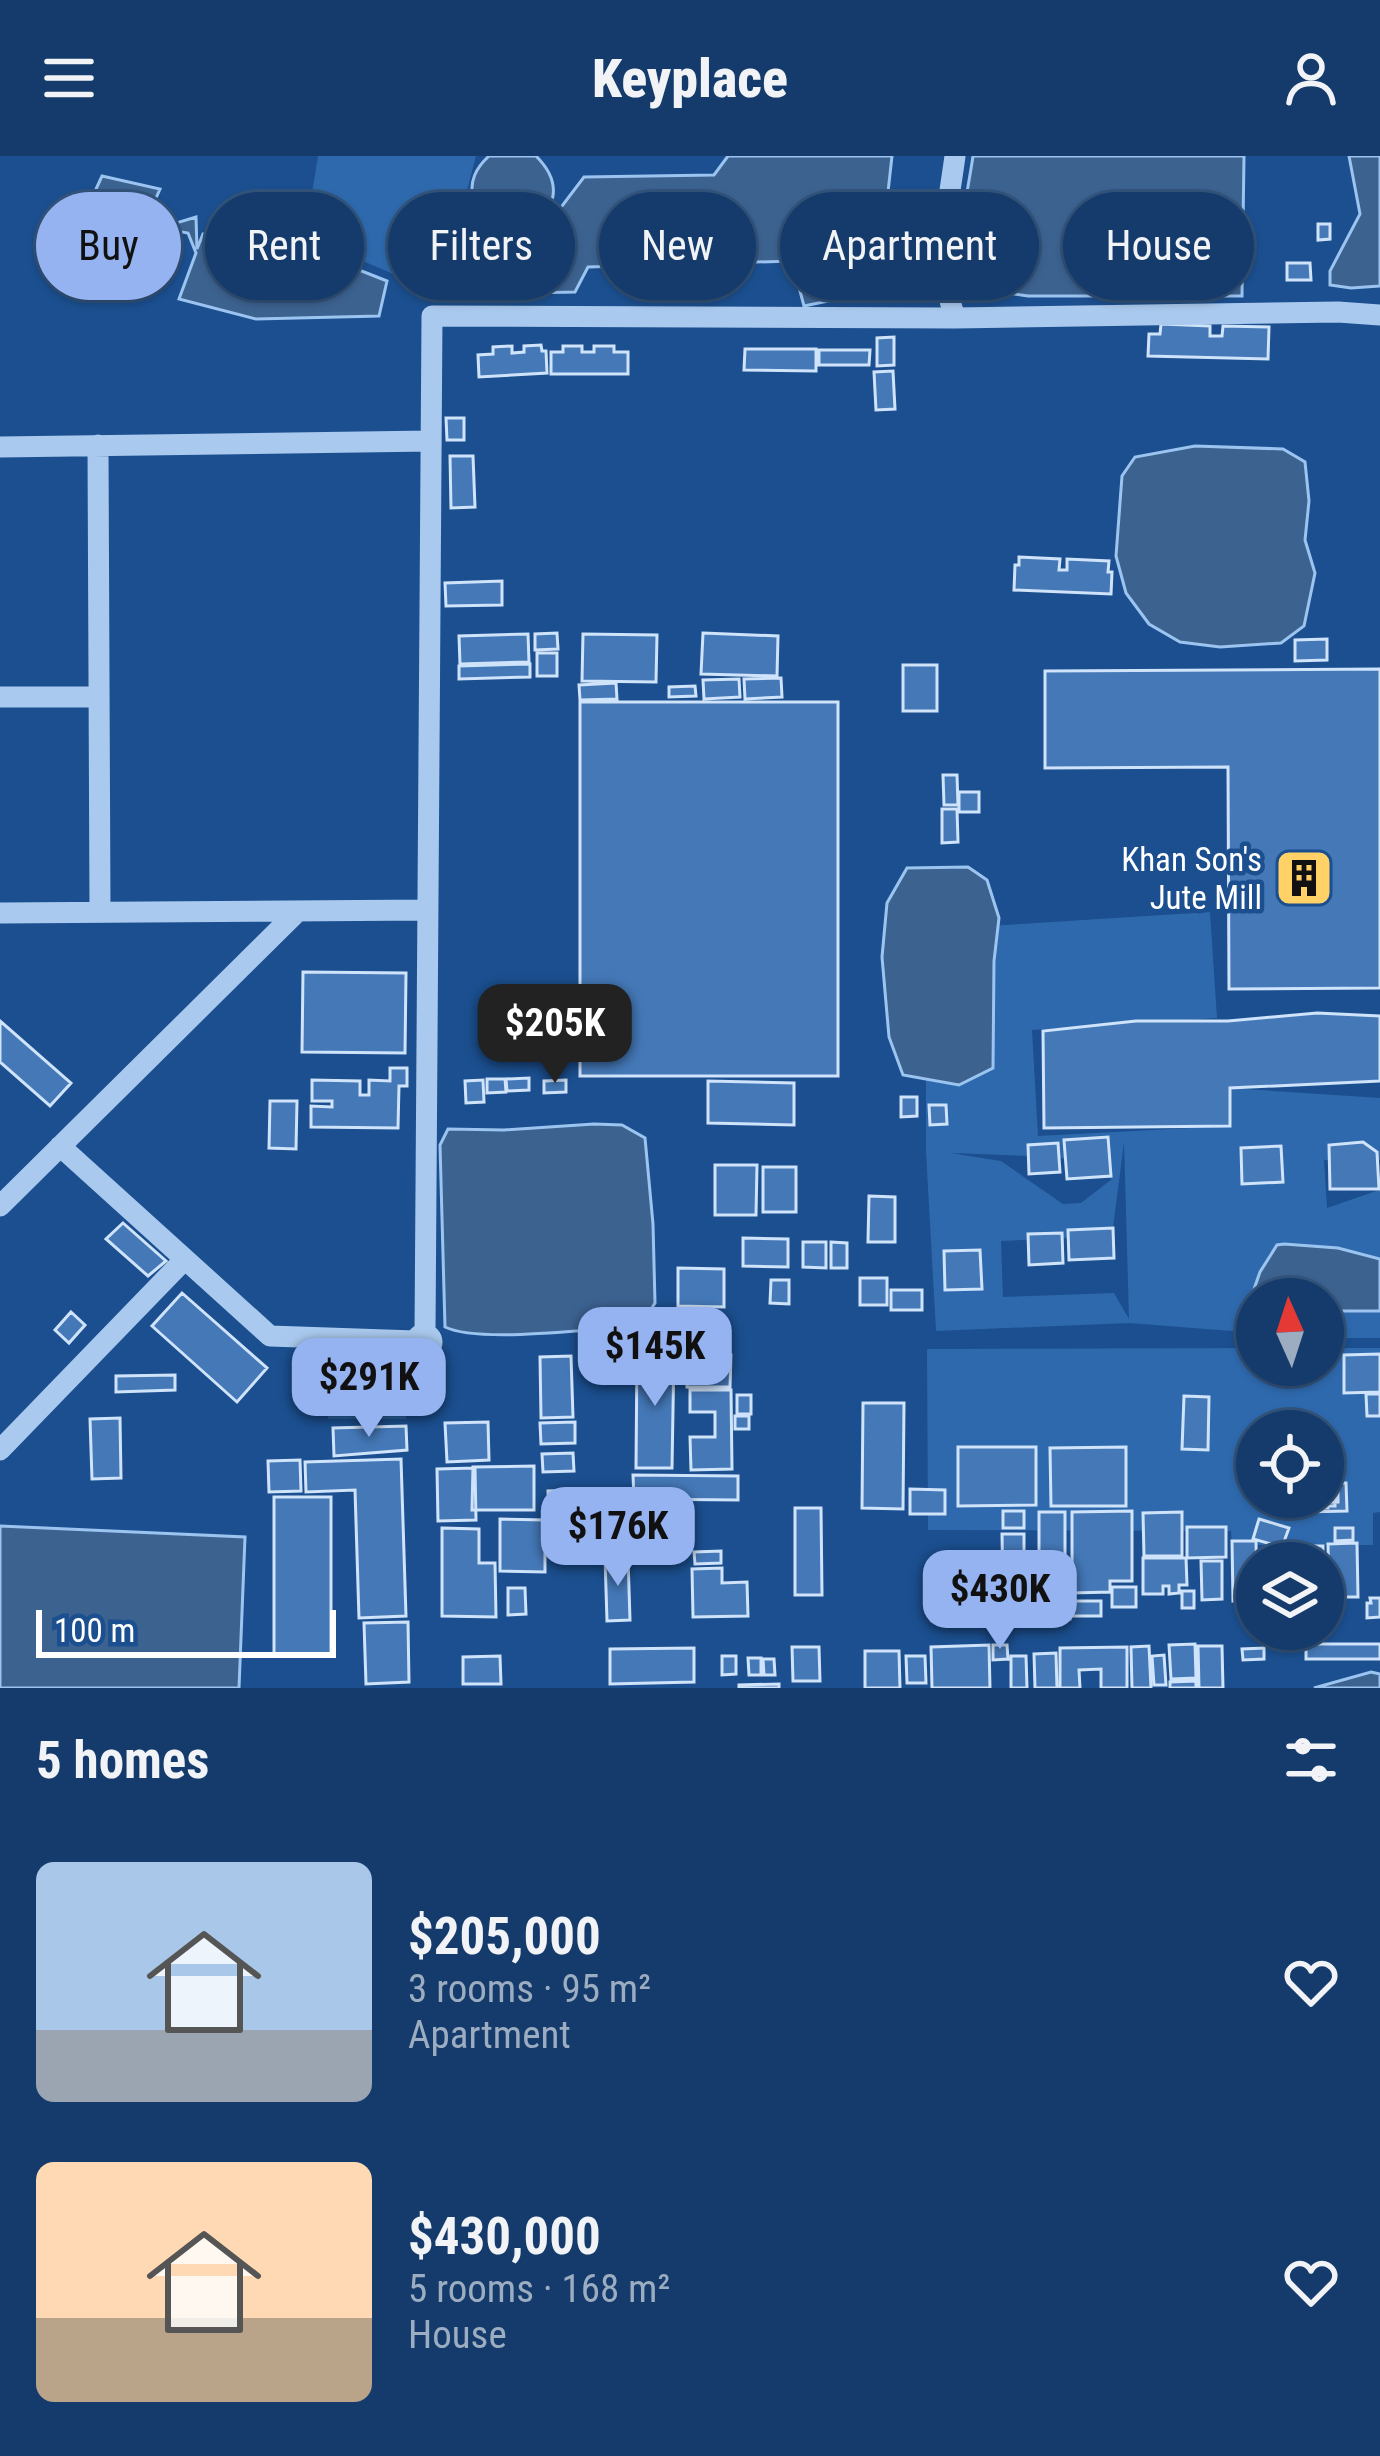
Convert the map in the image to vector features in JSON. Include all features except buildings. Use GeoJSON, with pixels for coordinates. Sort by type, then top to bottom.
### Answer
{"type":"FeatureCollection","features":[{"type":"Feature","properties":{"kind":"street"},"geometry":{"type":"LineString","coordinates":[[955,156],[942,256],[955,318]]}},
{"type":"Feature","properties":{"kind":"street"},"geometry":{"type":"LineString","coordinates":[[60,1146],[270,1336],[420,1337],[432,316],[1380,315]]}},
{"type":"Feature","properties":{"kind":"street"},"geometry":{"type":"LineString","coordinates":[[0,447],[431,441]]}},
{"type":"Feature","properties":{"kind":"street"},"geometry":{"type":"LineString","coordinates":[[98,446],[100,913]]}},
{"type":"Feature","properties":{"kind":"street"},"geometry":{"type":"LineString","coordinates":[[0,697],[99,697]]}},
{"type":"Feature","properties":{"kind":"street"},"geometry":{"type":"LineString","coordinates":[[0,913],[428,910]]}},
{"type":"Feature","properties":{"kind":"street"},"geometry":{"type":"LineString","coordinates":[[0,1206],[298,911]]}},
{"type":"Feature","properties":{"kind":"street"},"geometry":{"type":"LineString","coordinates":[[0,1450],[185,1259]]}},
{"type":"Feature","properties":{"kind":"shaded area"},"geometry":{"type":"Polygon","coordinates":[[[318,156],[476,156],[467,192],[388,192],[388,272],[364,261],[364,192],[312,192],[318,156]]]}},
{"type":"Feature","properties":{"kind":"shaded area"},"geometry":{"type":"Polygon","coordinates":[[[489,156],[536,156],[551,177],[552,192],[472,192],[477,170],[489,156]]]}},
{"type":"Feature","properties":{"kind":"shaded area"},"geometry":{"type":"Polygon","coordinates":[[[728,156],[892,156],[888,192],[780,192],[780,261],[756,262],[756,192],[599,192],[599,267],[588,267],[575,292],[573,192],[584,177],[714,175],[728,156]]]}},
{"type":"Feature","properties":{"kind":"shaded area"},"geometry":{"type":"Polygon","coordinates":[[[973,156],[1244,156],[1243,192],[1063,192],[1063,296],[1039,296],[1039,192],[968,192],[973,156]]]}},
{"type":"Feature","properties":{"kind":"shaded area"},"geometry":{"type":"Polygon","coordinates":[[[1349,156],[1380,156],[1380,286],[1330,285],[1330,271],[1360,214],[1349,156]]]}},
{"type":"Feature","properties":{"kind":"shaded area"},"geometry":{"type":"Polygon","coordinates":[[[102,176],[160,189],[159,192],[95,192],[102,176]]]}},
{"type":"Feature","properties":{"kind":"shaded area"},"geometry":{"type":"Polygon","coordinates":[[[196,217],[197,249],[205,234],[205,300],[364,300],[364,272],[387,281],[379,316],[256,319],[181,300],[196,253],[188,233],[181,232],[181,222],[196,217]]]}},
{"type":"Feature","properties":{"kind":"shaded area"},"geometry":{"type":"Polygon","coordinates":[[[802,300],[833,300],[804,306],[802,300]]]}},
{"type":"Feature","properties":{"kind":"shaded area"},"geometry":{"type":"Polygon","coordinates":[[[1195,446],[1283,449],[1305,462],[1309,501],[1305,540],[1315,573],[1304,626],[1281,643],[1220,647],[1180,642],[1149,624],[1126,593],[1116,556],[1122,476],[1135,457],[1195,446]]]}},
{"type":"Feature","properties":{"kind":"shaded area"},"geometry":{"type":"Polygon","coordinates":[[[968,867],[987,880],[999,918],[993,1068],[959,1085],[903,1075],[889,1037],[882,957],[887,903],[907,868],[968,867]]]}},
{"type":"Feature","properties":{"kind":"shaded area"},"geometry":{"type":"Polygon","coordinates":[[[1210,912],[1217,1018],[1032,1030],[1038,1136],[1229,1126],[1230,1088],[1380,1098],[1380,1160],[1324,1160],[1327,1208],[1379,1190],[1380,1165],[1380,1338],[1344,1338],[1344,1278],[1236,1278],[1236,1331],[1129,1323],[936,1331],[926,1152],[926,930],[1210,912]],[[1124,1142],[1112,1236],[1001,1241],[1003,1297],[1114,1293],[1129,1319],[1124,1142]],[[950,1153],[1001,1161],[1063,1204],[1081,1203],[1112,1179],[1059,1157],[950,1153]]]}},
{"type":"Feature","properties":{"kind":"shaded area"},"geometry":{"type":"Polygon","coordinates":[[[622,1125],[645,1138],[655,1303],[640,1326],[510,1335],[445,1327],[440,1145],[448,1129],[622,1125]]]}},
{"type":"Feature","properties":{"kind":"shaded area"},"geometry":{"type":"Polygon","coordinates":[[[1277,1245],[1338,1248],[1380,1259],[1380,1311],[1344,1311],[1344,1278],[1258,1278],[1277,1245]]]}},
{"type":"Feature","properties":{"kind":"shaded area"},"geometry":{"type":"Polygon","coordinates":[[[1236,1348],[1236,1386],[1344,1386],[1344,1348],[1380,1348],[1380,1512],[1373,1513],[1373,1545],[1232,1545],[1231,1531],[928,1530],[927,1349],[1236,1348]]]}},
{"type":"Feature","properties":{"kind":"shaded area"},"geometry":{"type":"Polygon","coordinates":[[[325,1352],[405,1355],[406,1419],[328,1419],[325,1352]]]}},
{"type":"Feature","properties":{"kind":"shaded area"},"geometry":{"type":"Polygon","coordinates":[[[0,1526],[245,1537],[239,1688],[0,1688],[0,1526]]]}},
{"type":"Feature","properties":{"kind":"shaded area"},"geometry":{"type":"Polygon","coordinates":[[[1371,1672],[1380,1674],[1380,1688],[1314,1688],[1371,1672]]]}},
{"type":"Feature","properties":{"kind":"place","name":"Khan Son's Jute Mill"},"geometry":{"type":"Point","coordinates":[1304,878]}}]}
